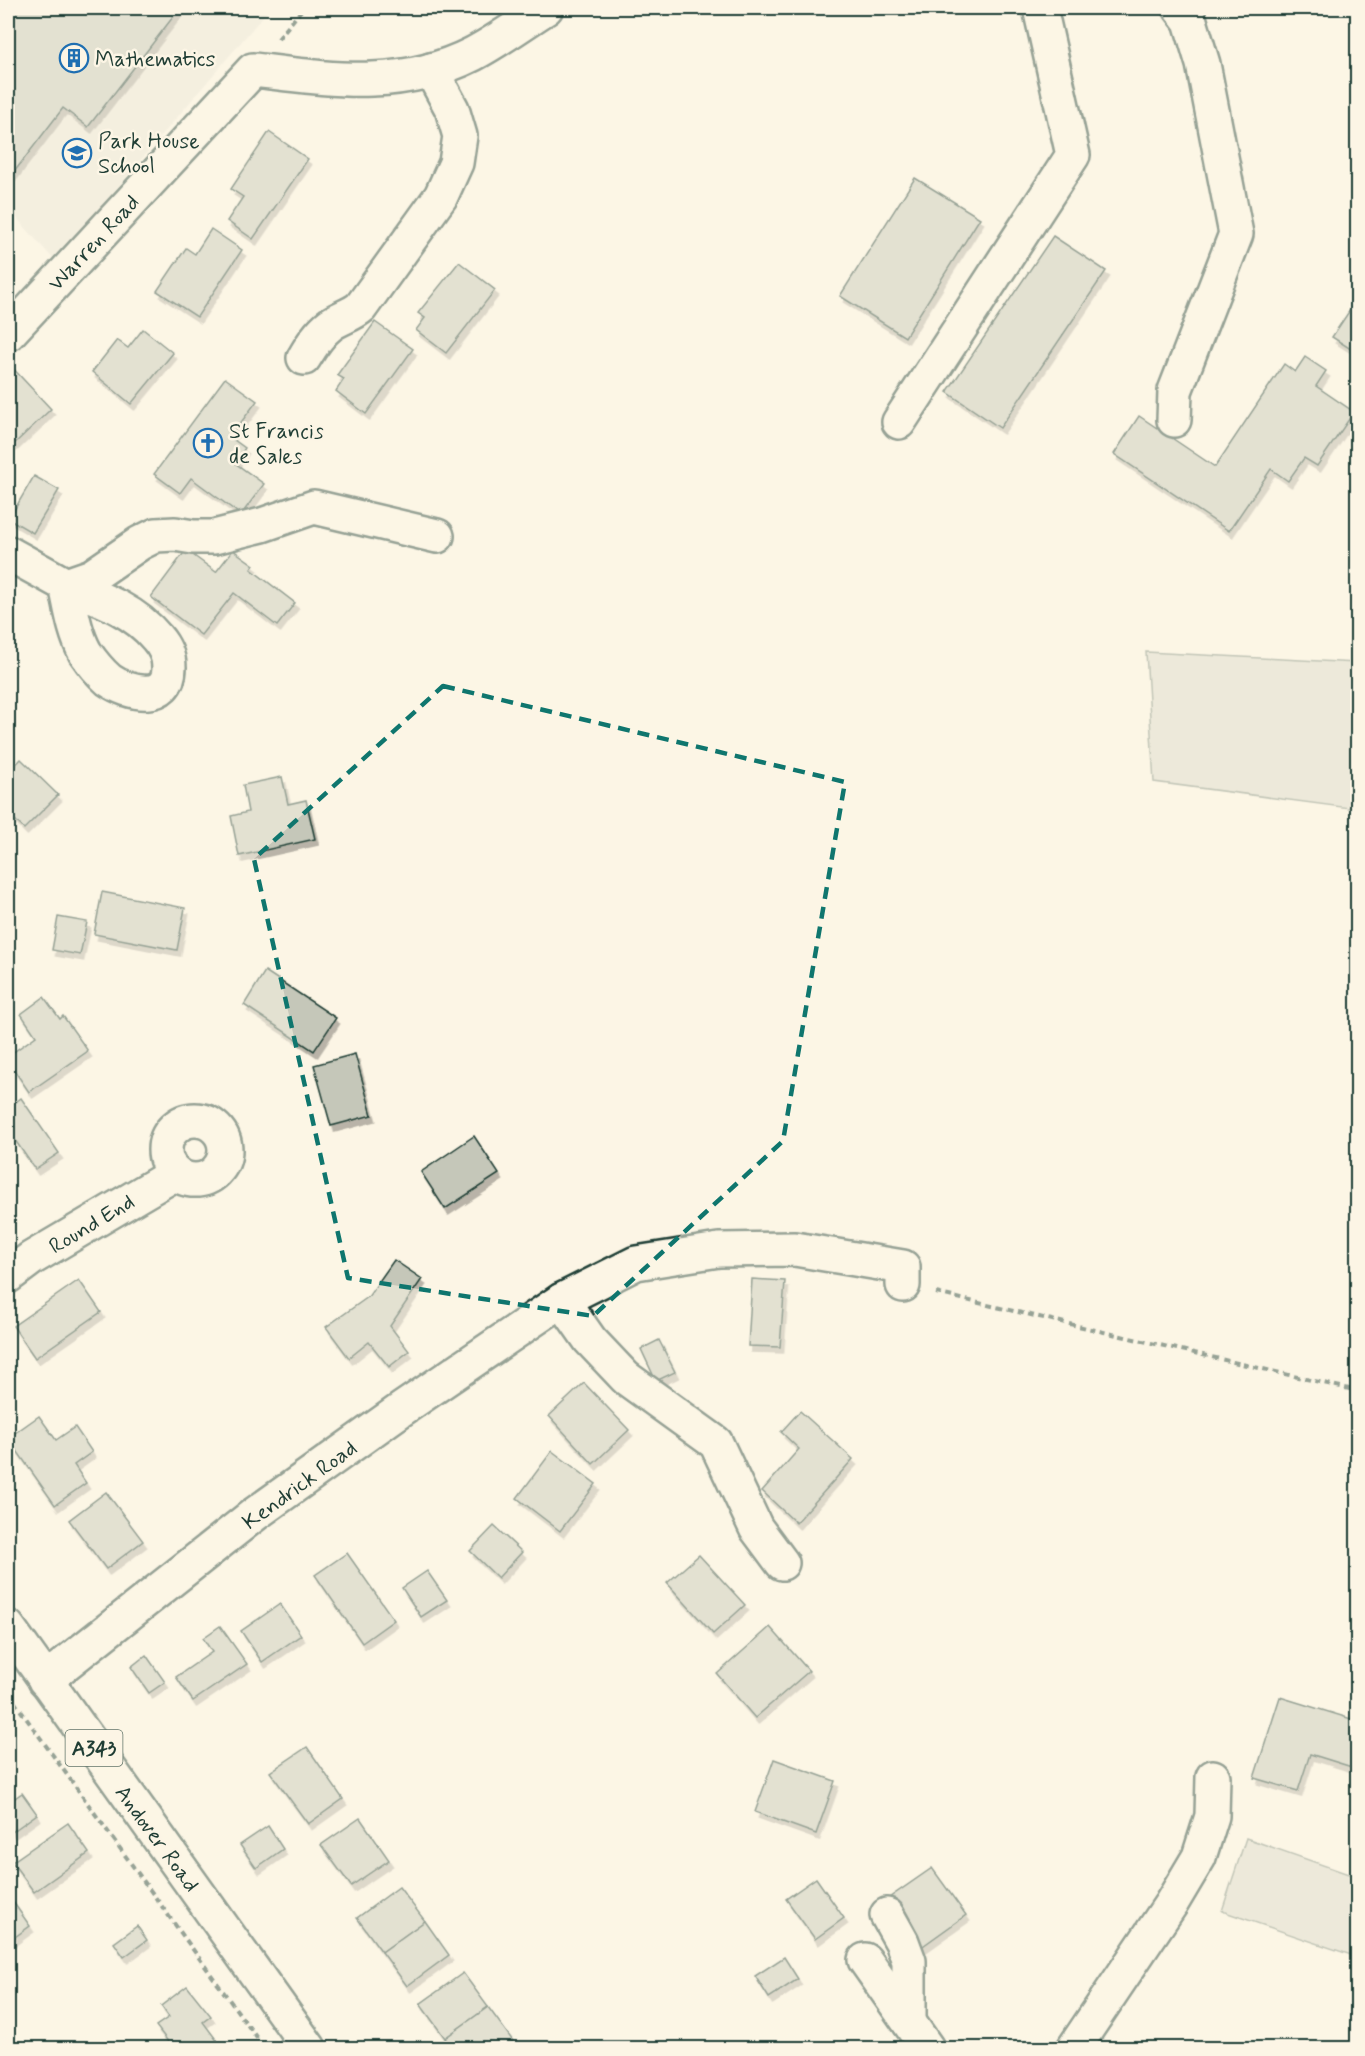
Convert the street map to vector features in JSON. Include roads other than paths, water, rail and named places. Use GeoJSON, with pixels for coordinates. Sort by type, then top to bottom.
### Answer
{"type":"FeatureCollection","features":[{"type":"Feature","properties":{"kind":"street"},"geometry":{"type":"LineString","coordinates":[[304,358],[324,330],[361,307],[441,196],[456,163],[460,136],[452,109],[431,70],[472,54],[546,8]]}},
{"type":"Feature","properties":{"kind":"street"},"geometry":{"type":"LineString","coordinates":[[899,422],[1073,155],[1040,8]]}},
{"type":"Feature","properties":{"kind":"street"},"geometry":{"type":"LineString","coordinates":[[1174,420],[1175,391],[1236,234],[1203,64],[1190,21],[1180,8]]}},
{"type":"Feature","properties":{"kind":"street","name":"Warren Road"},"geometry":{"type":"LineString","coordinates":[[8,334],[253,70],[335,79],[383,80],[431,70]]}},
{"type":"Feature","properties":{"kind":"street"},"geometry":{"type":"LineString","coordinates":[[8,553],[66,585],[92,576],[140,543],[156,535],[214,537],[262,525],[314,507],[437,536]]}},
{"type":"Feature","properties":{"kind":"street","name":"Round End"},"geometry":{"type":"LineString","coordinates":[[8,1276],[32,1258],[176,1173]]}},
{"type":"Feature","properties":{"kind":"street","name":"Kendrick Road"},"geometry":{"type":"LineString","coordinates":[[45,1680],[255,1514],[402,1409],[562,1300],[636,1263],[719,1250],[795,1249],[903,1267],[903,1285]]}},
{"type":"Feature","properties":{"kind":"street"},"geometry":{"type":"LineString","coordinates":[[562,1300],[590,1340],[626,1378],[716,1443],[756,1528],[783,1563]]}},
{"type":"Feature","properties":{"kind":"street","name":"Andover Road"},"geometry":{"type":"LineString","coordinates":[[8,1627],[309,2049]]}},
{"type":"Feature","properties":{"kind":"street"},"geometry":{"type":"LineString","coordinates":[[1074,2049],[1172,1904],[1199,1857],[1212,1816],[1213,1778]]}},
{"type":"Feature","properties":{"kind":"street"},"geometry":{"type":"LineString","coordinates":[[887,1915],[902,1942],[909,1961],[918,2035]]}},
{"type":"Feature","properties":{"kind":"street"},"geometry":{"type":"LineString","coordinates":[[865,1960],[918,2035]]}},
{"type":"Feature","properties":{"kind":"place","name":"Mathematics"},"geometry":{"type":"Point","coordinates":[74,58]}},
{"type":"Feature","properties":{"kind":"place","name":"Park House School"},"geometry":{"type":"Point","coordinates":[77,153]}},
{"type":"Feature","properties":{"kind":"place","name":"St Francis de Sales"},"geometry":{"type":"Point","coordinates":[208,443]}}]}
